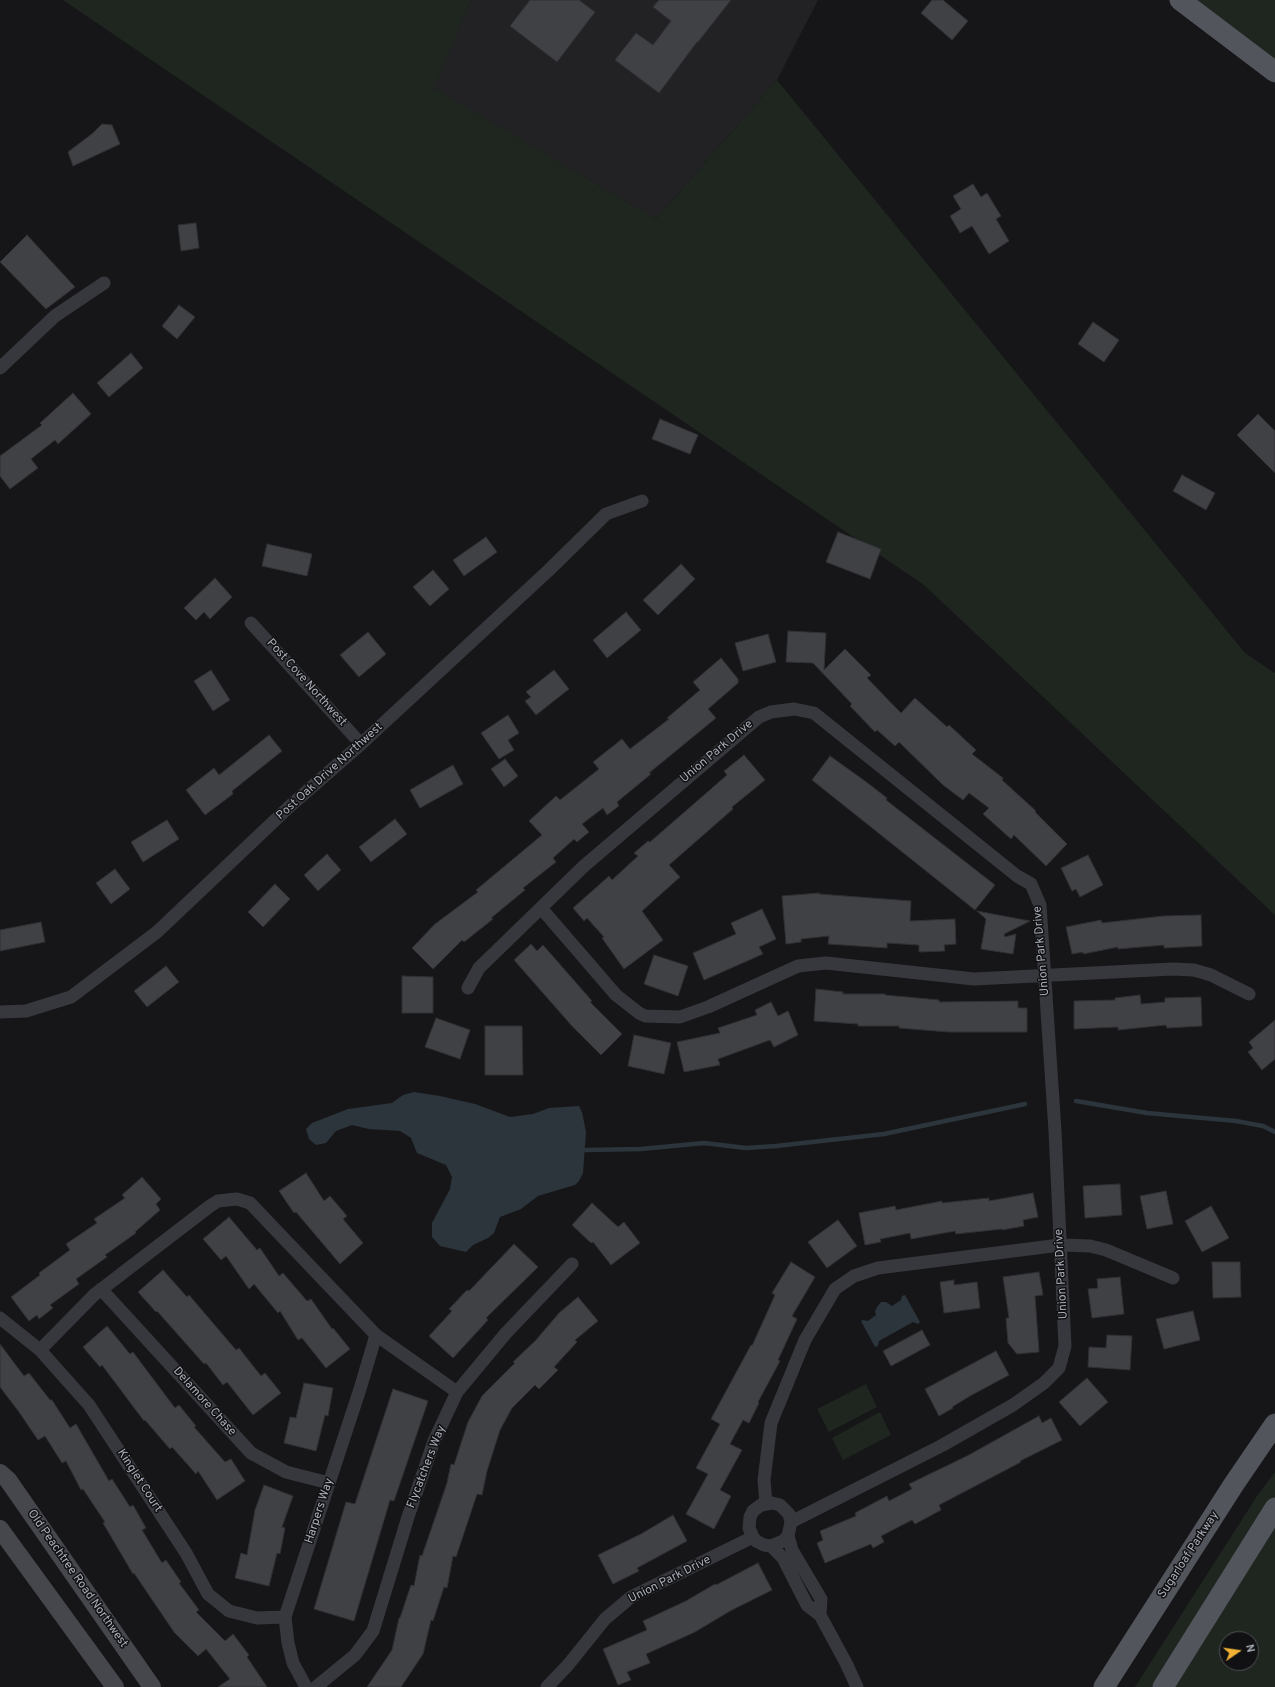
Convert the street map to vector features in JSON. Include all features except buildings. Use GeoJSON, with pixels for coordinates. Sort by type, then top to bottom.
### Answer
{"type":"FeatureCollection","features":[{"type":"Feature","properties":{"kind":"main road"},"geometry":{"type":"LineString","coordinates":[[1180,0],[1275,72]]}},
{"type":"Feature","properties":{"kind":"main road","name":"Sugarloaf Parkway"},"geometry":{"type":"LineString","coordinates":[[1104,1687],[1234,1484],[1275,1424]]}},
{"type":"Feature","properties":{"kind":"main road","name":"Old Peachtree Road Northwest"},"geometry":{"type":"LineString","coordinates":[[0,1473],[8,1480],[152,1687]]}},
{"type":"Feature","properties":{"kind":"main road"},"geometry":{"type":"LineString","coordinates":[[1163,1687],[1275,1508]]}},
{"type":"Feature","properties":{"kind":"main road"},"geometry":{"type":"LineString","coordinates":[[0,1529],[115,1687]]}},
{"type":"Feature","properties":{"kind":"street"},"geometry":{"type":"LineString","coordinates":[[0,368],[55,316],[104,283]]}},
{"type":"Feature","properties":{"kind":"street","name":"Post Oak Drive Northwest"},"geometry":{"type":"LineString","coordinates":[[0,1012],[26,1011],[71,997],[157,932],[290,806],[361,744],[549,570],[606,514],[642,501]]}},
{"type":"Feature","properties":{"kind":"street","name":"Post Cove Northwest"},"geometry":{"type":"LineString","coordinates":[[251,623],[361,744]]}},
{"type":"Feature","properties":{"kind":"street","name":"Union Park Drive"},"geometry":{"type":"LineString","coordinates":[[468,988],[479,968],[584,866],[759,717],[771,712],[794,709],[814,713],[1017,876],[1031,884],[1040,905],[1055,1131],[1065,1346],[1059,1368],[1044,1383],[1013,1405],[941,1446],[791,1522]]}},
{"type":"Feature","properties":{"kind":"street"},"geometry":{"type":"LineString","coordinates":[[541,908],[616,995],[639,1013],[646,1016],[680,1017],[708,1007],[798,966],[826,964],[974,980],[1194,970],[1211,975],[1249,994]]}},
{"type":"Feature","properties":{"kind":"street"},"geometry":{"type":"LineString","coordinates":[[40,1350],[101,1289],[210,1206],[218,1201],[237,1199],[250,1203],[376,1335],[457,1392]]}},
{"type":"Feature","properties":{"kind":"street"},"geometry":{"type":"LineString","coordinates":[[766,1504],[764,1480],[771,1423],[805,1340],[835,1290],[854,1276],[878,1268],[1060,1245],[1090,1246],[1106,1250],[1174,1278]]}},
{"type":"Feature","properties":{"kind":"street","name":"Flycatchers Way"},"geometry":{"type":"LineString","coordinates":[[316,1687],[355,1655],[373,1631],[408,1517],[432,1448],[457,1392],[506,1333],[572,1264]]}},
{"type":"Feature","properties":{"kind":"street","name":"Delamore Chase"},"geometry":{"type":"LineString","coordinates":[[101,1289],[251,1453],[286,1472],[329,1483]]}},
{"type":"Feature","properties":{"kind":"street","name":"Kinglet Court"},"geometry":{"type":"LineString","coordinates":[[0,1318],[40,1350],[89,1405],[186,1553],[208,1594],[229,1611],[258,1618],[285,1617]]}},
{"type":"Feature","properties":{"kind":"street","name":"Harpers Way"},"geometry":{"type":"LineString","coordinates":[[306,1687],[293,1662],[288,1643],[285,1617],[376,1335]]}},
{"type":"Feature","properties":{"kind":"street"},"geometry":{"type":"LineString","coordinates":[[788,1536],[783,1541],[771,1546],[764,1545],[753,1537],[749,1528],[750,1517],[753,1511],[761,1505],[772,1503],[780,1505],[789,1514],[791,1522],[788,1536],[792,1550],[821,1598],[820,1615]]}},
{"type":"Feature","properties":{"kind":"street","name":"Union Park Drive"},"geometry":{"type":"LineString","coordinates":[[547,1687],[568,1665],[605,1618],[631,1597],[753,1537]]}},
{"type":"Feature","properties":{"kind":"street"},"geometry":{"type":"LineString","coordinates":[[771,1546],[783,1558],[807,1605],[820,1615],[857,1687]]}},
{"type":"Feature","properties":{"kind":"shaded area"},"geometry":{"type":"Polygon","coordinates":[[[63,0],[471,0],[434,88],[656,219],[777,80],[1245,653],[1275,673],[1275,915],[924,585],[63,0]]]}},
{"type":"Feature","properties":{"kind":"shaded area"},"geometry":{"type":"Polygon","coordinates":[[[471,0],[818,0],[777,80],[656,219],[433,88],[471,0]]]}},
{"type":"Feature","properties":{"kind":"shaded area"},"geometry":{"type":"Polygon","coordinates":[[[1186,0],[1275,0],[1275,66],[1186,0]]]}},
{"type":"Feature","properties":{"kind":"shaded area"},"geometry":{"type":"Polygon","coordinates":[[[414,1092],[475,1104],[510,1117],[533,1114],[549,1108],[579,1106],[582,1112],[586,1132],[583,1173],[579,1181],[575,1185],[538,1196],[521,1209],[500,1217],[494,1233],[488,1238],[473,1245],[466,1252],[440,1246],[432,1237],[432,1223],[450,1189],[452,1177],[446,1165],[417,1153],[411,1138],[400,1131],[369,1129],[352,1125],[336,1131],[326,1143],[316,1145],[309,1139],[306,1129],[312,1123],[348,1109],[392,1103],[403,1095],[414,1092]]]}},
{"type":"Feature","properties":{"kind":"shaded area"},"geometry":{"type":"Polygon","coordinates":[[[905,1295],[920,1322],[918,1324],[913,1322],[879,1341],[878,1346],[875,1347],[861,1321],[868,1321],[876,1315],[875,1311],[881,1302],[886,1302],[892,1306],[901,1300],[902,1296],[905,1295]]]}},
{"type":"Feature","properties":{"kind":"shaded area"},"geometry":{"type":"Polygon","coordinates":[[[866,1384],[877,1407],[829,1432],[817,1409],[866,1384]]]}},
{"type":"Feature","properties":{"kind":"shaded area"},"geometry":{"type":"Polygon","coordinates":[[[880,1412],[891,1435],[843,1460],[832,1438],[880,1412]]]}},
{"type":"Feature","properties":{"kind":"shaded area"},"geometry":{"type":"Polygon","coordinates":[[[1275,1472],[1275,1687],[1135,1687],[1257,1496],[1275,1472]]]}},
{"type":"Feature","properties":{"kind":"waterway"},"geometry":{"type":"LineString","coordinates":[[1076,1101],[1147,1113],[1236,1121],[1263,1126],[1275,1132]]}},
{"type":"Feature","properties":{"kind":"waterway"},"geometry":{"type":"LineString","coordinates":[[585,1150],[641,1149],[704,1143],[746,1148],[776,1146],[884,1134],[1025,1104]]}}]}
